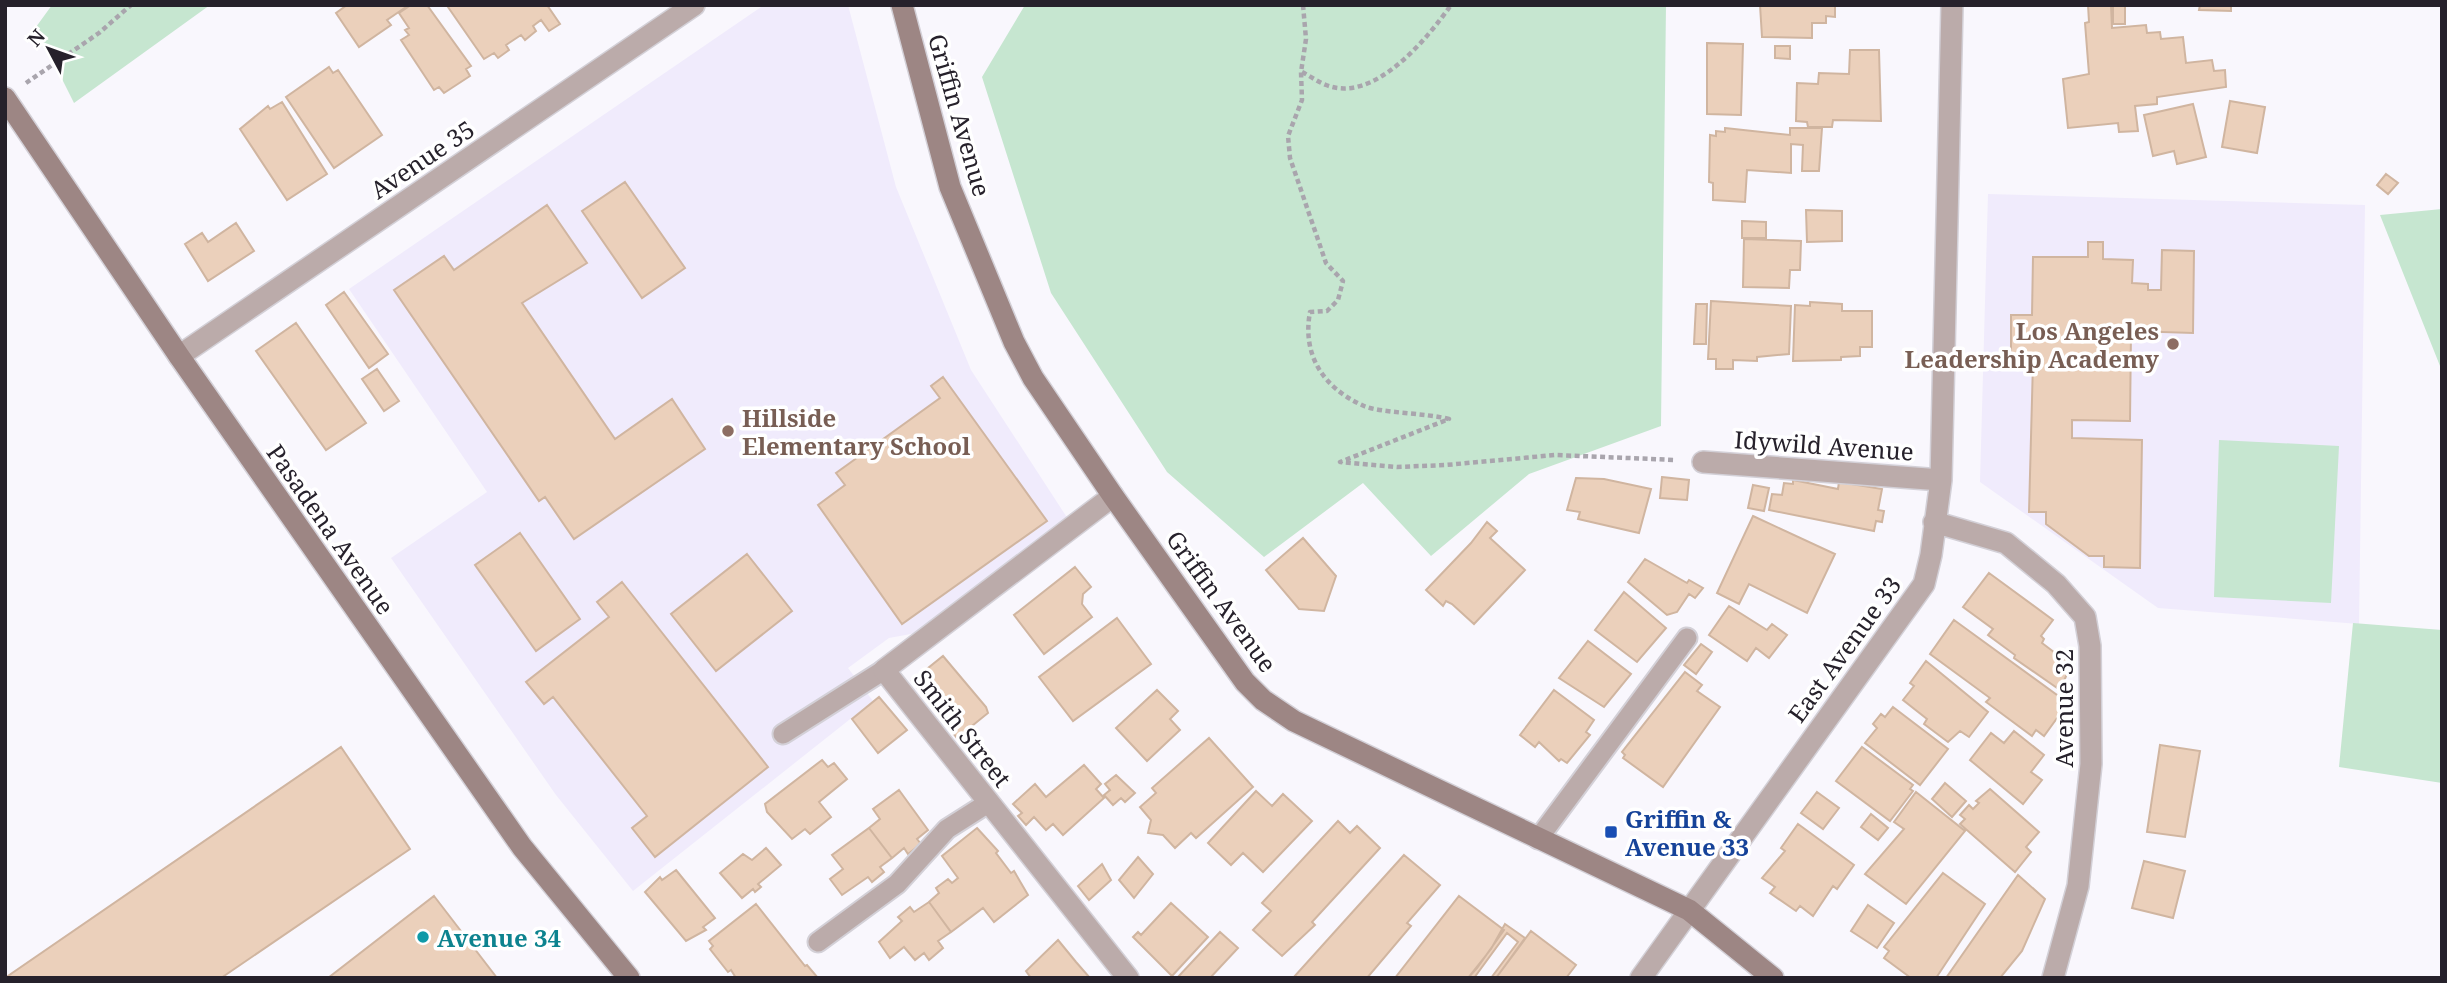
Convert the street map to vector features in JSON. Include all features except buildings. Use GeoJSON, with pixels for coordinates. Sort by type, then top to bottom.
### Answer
{"type":"FeatureCollection","features":[{"type":"Feature","properties":{"kind":"street","name":"Avenue 35"},"geometry":{"type":"LineString","coordinates":[[179,356],[694,5]]}},
{"type":"Feature","properties":{"kind":"street","name":"Griffin Avenue"},"geometry":{"type":"LineString","coordinates":[[902,5],[950,187],[979,261],[1032,378],[1245,682],[1263,700],[1294,721],[1689,910],[1773,978]]}},
{"type":"Feature","properties":{"kind":"street","name":"East Avenue 33"},"geometry":{"type":"LineString","coordinates":[[1641,978],[1924,583],[1931,555],[1941,480],[1952,5]]}},
{"type":"Feature","properties":{"kind":"street","name":"Pasadena Avenue"},"geometry":{"type":"LineString","coordinates":[[10,94],[179,356],[522,847],[629,978]]}},
{"type":"Feature","properties":{"kind":"street","name":"Idywild Avenue"},"geometry":{"type":"LineString","coordinates":[[1703,462],[1941,480]]}},
{"type":"Feature","properties":{"kind":"street","name":"Smith Street"},"geometry":{"type":"LineString","coordinates":[[1113,496],[884,670],[1128,978]]}},
{"type":"Feature","properties":{"kind":"street","name":"Avenue 32"},"geometry":{"type":"LineString","coordinates":[[1934,522],[2006,542],[2056,584],[2085,617],[2090,646],[2091,764],[2078,886],[2053,978]]}},
{"type":"Feature","properties":{"kind":"lane"},"geometry":{"type":"LineString","coordinates":[[1538,839],[1687,638]]}},
{"type":"Feature","properties":{"kind":"lane"},"geometry":{"type":"LineString","coordinates":[[783,734],[884,670]]}},
{"type":"Feature","properties":{"kind":"lane"},"geometry":{"type":"LineString","coordinates":[[818,942],[897,884],[947,829],[988,803]]}},
{"type":"Feature","properties":{"kind":"path"},"geometry":{"type":"LineString","coordinates":[[10,94],[99,33],[131,5]]}},
{"type":"Feature","properties":{"kind":"path"},"geometry":{"type":"LineString","coordinates":[[1304,5],[1306,38],[1301,72],[1302,100],[1288,136],[1290,159],[1326,263],[1343,281],[1338,300],[1327,311],[1310,312],[1306,334],[1311,356],[1334,386],[1365,407],[1426,413],[1449,419],[1340,462],[1409,466],[1555,455],[1703,462]]}},
{"type":"Feature","properties":{"kind":"path"},"geometry":{"type":"LineString","coordinates":[[1301,72],[1328,86],[1360,87],[1381,76],[1425,41],[1451,5]]}},
{"type":"Feature","properties":{"kind":"shaded area","name":"Hillside Elementary School"},"geometry":{"type":"Polygon","coordinates":[[[764,5],[848,5],[896,187],[971,370],[1068,519],[927,631],[889,638],[848,668],[873,701],[633,891],[556,795],[391,558],[487,492],[349,289],[764,5]]]}},
{"type":"Feature","properties":{"kind":"shaded area","name":"Los Angeles Leadership Academy"},"geometry":{"type":"Polygon","coordinates":[[[1988,194],[2365,205],[2359,624],[2158,608],[1980,482],[1988,194]]]}},
{"type":"Feature","properties":{"kind":"green space"},"geometry":{"type":"Polygon","coordinates":[[[52,5],[210,5],[74,103],[36,27],[52,5]]]}},
{"type":"Feature","properties":{"kind":"green space"},"geometry":{"type":"Polygon","coordinates":[[[1025,5],[1666,5],[1661,426],[1529,474],[1431,556],[1363,483],[1264,557],[1167,472],[1051,293],[982,77],[1025,5]]]}},
{"type":"Feature","properties":{"kind":"green space"},"geometry":{"type":"Polygon","coordinates":[[[2442,209],[2442,371],[2380,215],[2442,209]]]}},
{"type":"Feature","properties":{"kind":"green space"},"geometry":{"type":"Polygon","coordinates":[[[2219,440],[2339,446],[2331,603],[2214,597],[2219,440]]]}},
{"type":"Feature","properties":{"kind":"green space"},"geometry":{"type":"Polygon","coordinates":[[[2353,623],[2442,630],[2442,783],[2339,767],[2353,623]]]}},
{"type":"Feature","properties":{"kind":"pier"},"geometry":{"type":"Polygon","coordinates":[[[5,5],[20,5],[30,23],[5,55],[5,5]]]}},
{"type":"Feature","properties":{"kind":"place","name":"Los Angeles Leadership Academy"},"geometry":{"type":"Point","coordinates":[2173,344]}},
{"type":"Feature","properties":{"kind":"place","name":"Hillside Elementary School"},"geometry":{"type":"Point","coordinates":[728,431]}},
{"type":"Feature","properties":{"kind":"place","name":"Griffin & Avenue 33"},"geometry":{"type":"Point","coordinates":[1611,832]}},
{"type":"Feature","properties":{"kind":"place","name":"Avenue 34"},"geometry":{"type":"Point","coordinates":[423,937]}}]}
